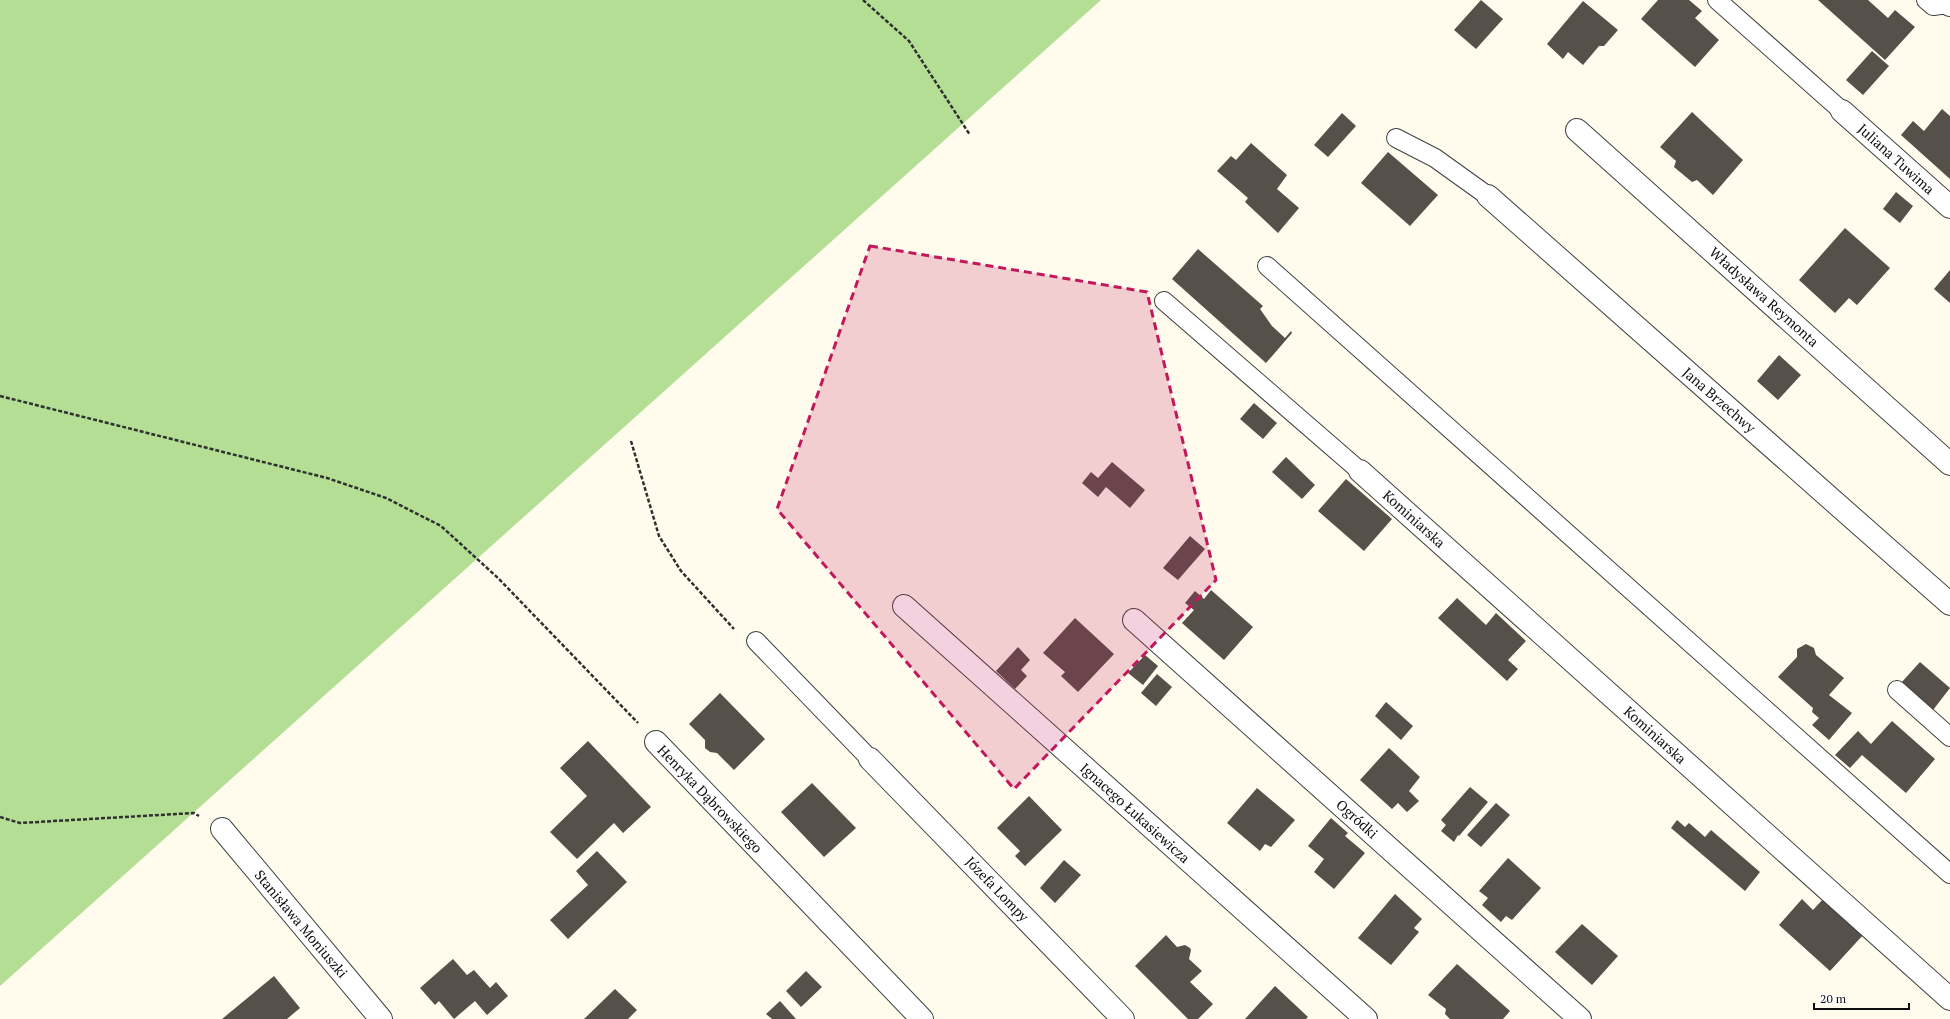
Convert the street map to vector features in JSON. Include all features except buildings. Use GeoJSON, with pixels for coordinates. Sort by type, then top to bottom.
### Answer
{"type":"FeatureCollection","features":[{"type":"Feature","properties":{"kind":"street","name":"Juliana Tuwima"},"geometry":{"type":"LineString","coordinates":[[1842,111],[1950,207]]}},
{"type":"Feature","properties":{"kind":"street","name":"Władysława Reymonta"},"geometry":{"type":"LineString","coordinates":[[1578,130],[1950,464]]}},
{"type":"Feature","properties":{"kind":"street","name":"Jana Brzechwy"},"geometry":{"type":"LineString","coordinates":[[1488,196],[1950,604]]}},
{"type":"Feature","properties":{"kind":"street","name":"Kominiarska"},"geometry":{"type":"LineString","coordinates":[[1360,471],[1950,999]]}},
{"type":"Feature","properties":{"kind":"street","name":"Ignacego Łukasiewicza"},"geometry":{"type":"LineString","coordinates":[[904,606],[1366,1019]]}},
{"type":"Feature","properties":{"kind":"street","name":"Ogródki"},"geometry":{"type":"LineString","coordinates":[[1134,620],[1580,1019]]}},
{"type":"Feature","properties":{"kind":"street","name":"Henryka Dąbrowskiego"},"geometry":{"type":"LineString","coordinates":[[656,742],[922,1019]]}},
{"type":"Feature","properties":{"kind":"street","name":"Józefa Lompy"},"geometry":{"type":"LineString","coordinates":[[870,759],[1123,1019]]}},
{"type":"Feature","properties":{"kind":"street","name":"Stanisława Moniuszki"},"geometry":{"type":"LineString","coordinates":[[222,829],[381,1019]]}},
{"type":"Feature","properties":{"kind":"lane"},"geometry":{"type":"LineString","coordinates":[[1717,0],[1842,111]]}},
{"type":"Feature","properties":{"kind":"lane"},"geometry":{"type":"LineString","coordinates":[[1926,0],[1933,6],[1949,4]]}},
{"type":"Feature","properties":{"kind":"lane"},"geometry":{"type":"LineString","coordinates":[[1396,138],[1435,158],[1488,196]]}},
{"type":"Feature","properties":{"kind":"lane"},"geometry":{"type":"LineString","coordinates":[[1267,266],[1950,874]]}},
{"type":"Feature","properties":{"kind":"lane"},"geometry":{"type":"LineString","coordinates":[[1164,301],[1360,471]]}},
{"type":"Feature","properties":{"kind":"lane"},"geometry":{"type":"LineString","coordinates":[[756,642],[870,759]]}},
{"type":"Feature","properties":{"kind":"lane"},"geometry":{"type":"LineString","coordinates":[[1897,690],[1950,737]]}},
{"type":"Feature","properties":{"kind":"path"},"geometry":{"type":"LineString","coordinates":[[863,0],[909,41],[970,135]]}},
{"type":"Feature","properties":{"kind":"path","name":"Henryka Dąbrowskiego"},"geometry":{"type":"LineString","coordinates":[[0,396],[327,478],[386,498],[440,526],[498,578],[656,742]]}},
{"type":"Feature","properties":{"kind":"path"},"geometry":{"type":"LineString","coordinates":[[631,441],[659,536],[681,571],[742,637],[756,642]]}},
{"type":"Feature","properties":{"kind":"path"},"geometry":{"type":"LineString","coordinates":[[0,817],[20,823],[194,813],[222,829]]}},
{"type":"Feature","properties":{"kind":"highlighted area"},"geometry":{"type":"Polygon","coordinates":[[[870,246],[1147,292],[1216,580],[1014,789],[777,509],[870,246]]]}},
{"type":"Feature","properties":{"kind":"green space"},"geometry":{"type":"Polygon","coordinates":[[[0,0],[1101,0],[0,986],[0,0]]]}}]}
